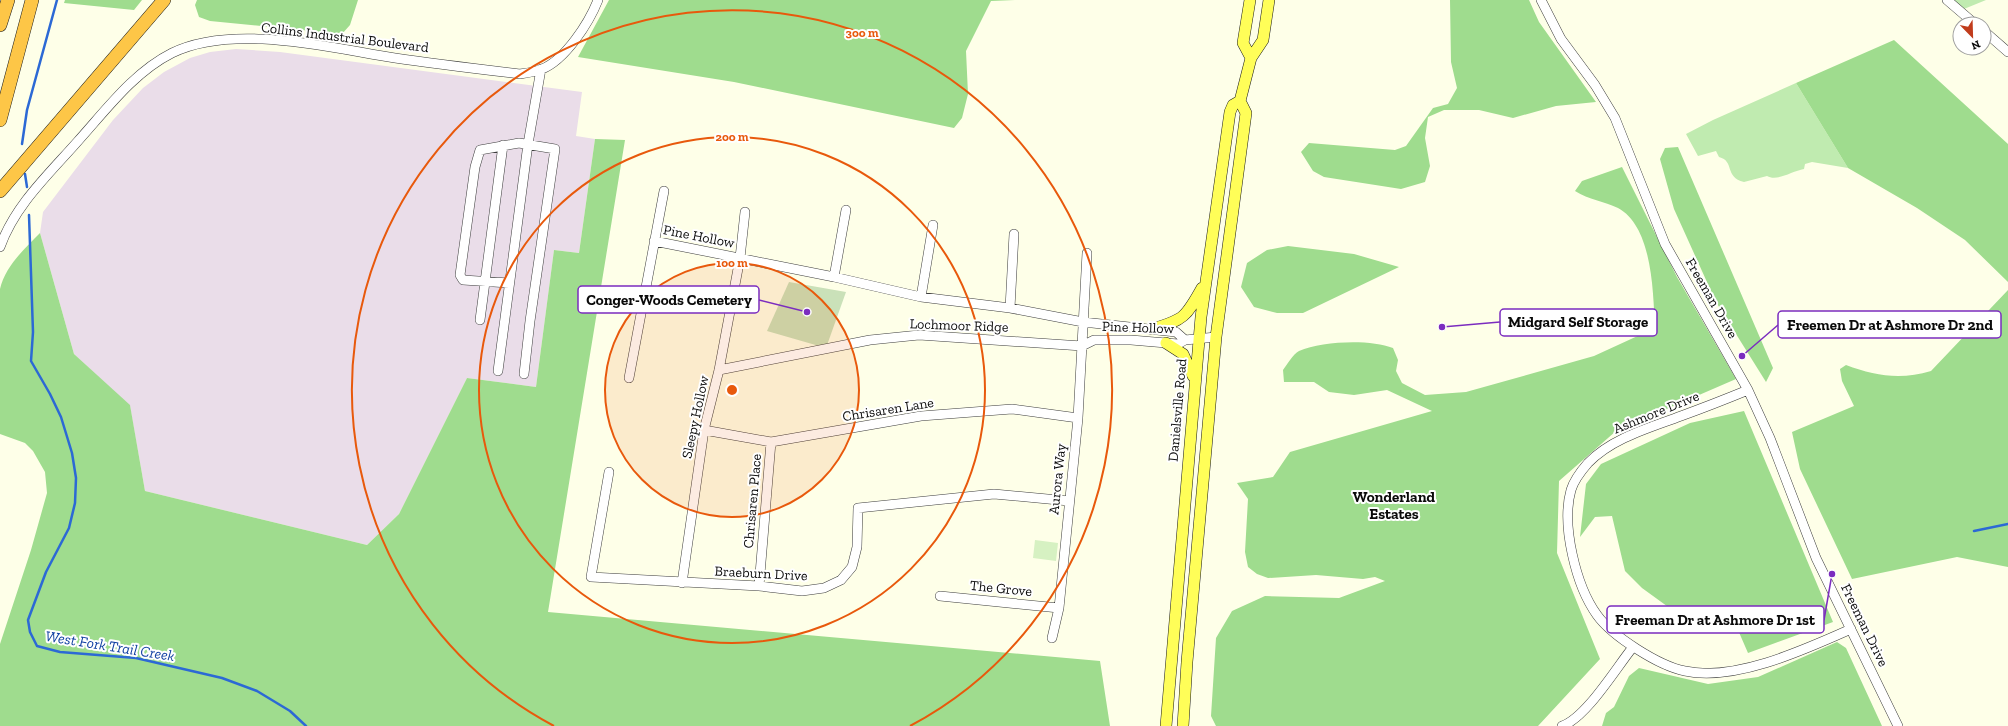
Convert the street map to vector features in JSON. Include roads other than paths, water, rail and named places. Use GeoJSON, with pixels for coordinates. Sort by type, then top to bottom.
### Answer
{"type":"FeatureCollection","features":[{"type":"Feature","properties":{"kind":"highway"},"geometry":{"type":"LineString","coordinates":[[0,25],[8,0]]}},
{"type":"Feature","properties":{"kind":"highway"},"geometry":{"type":"LineString","coordinates":[[0,120],[32,0]]}},
{"type":"Feature","properties":{"kind":"highway"},"geometry":{"type":"LineString","coordinates":[[0,191],[164,0]]}},
{"type":"Feature","properties":{"kind":"main road"},"geometry":{"type":"LineString","coordinates":[[1250,0],[1243,43],[1251,58]]}},
{"type":"Feature","properties":{"kind":"main road","name":"Danielsville Road"},"geometry":{"type":"LineString","coordinates":[[1183,726],[1187,654],[1216,337],[1246,113],[1240,101],[1251,58],[1263,40],[1269,0]]}},
{"type":"Feature","properties":{"kind":"main road","name":"Danielsville Road"},"geometry":{"type":"LineString","coordinates":[[1166,726],[1198,338],[1230,112],[1234,105],[1240,101]]}},
{"type":"Feature","properties":{"kind":"main road"},"geometry":{"type":"LineString","coordinates":[[1152,329],[1174,323],[1183,317],[1191,309],[1206,282]]}},
{"type":"Feature","properties":{"kind":"main road"},"geometry":{"type":"LineString","coordinates":[[1166,343],[1179,350],[1187,358],[1195,381]]}},
{"type":"Feature","properties":{"kind":"street","name":"Collins Industrial Boulevard"},"geometry":{"type":"LineString","coordinates":[[0,247],[10,225],[23,204],[106,110],[151,66],[184,48],[209,42],[259,39],[284,41],[520,74],[541,69],[552,63],[573,42],[585,25],[598,0]]}},
{"type":"Feature","properties":{"kind":"street","name":"Freeman Drive"},"geometry":{"type":"LineString","coordinates":[[1541,0],[1561,39],[1595,85],[1611,111],[1672,260],[1748,390],[1770,438],[1816,558],[1898,726]]}},
{"type":"Feature","properties":{"kind":"street"},"geometry":{"type":"LineString","coordinates":[[1947,0],[1966,16]]}},
{"type":"Feature","properties":{"kind":"street"},"geometry":{"type":"LineString","coordinates":[[1992,38],[2008,52]]}},
{"type":"Feature","properties":{"kind":"street"},"geometry":{"type":"LineString","coordinates":[[498,370],[528,144],[541,69]]}},
{"type":"Feature","properties":{"kind":"street"},"geometry":{"type":"LineString","coordinates":[[509,283],[463,280],[460,275],[475,167],[480,150],[503,145],[528,144],[555,149],[530,321],[524,374]]}},
{"type":"Feature","properties":{"kind":"street"},"geometry":{"type":"LineString","coordinates":[[480,320],[503,145]]}},
{"type":"Feature","properties":{"kind":"street","name":"Pine Hollow"},"geometry":{"type":"LineString","coordinates":[[629,378],[664,191]]}},
{"type":"Feature","properties":{"kind":"street"},"geometry":{"type":"LineString","coordinates":[[834,277],[846,210]]}},
{"type":"Feature","properties":{"kind":"street","name":"Pine Hollow"},"geometry":{"type":"LineString","coordinates":[[740,258],[745,212]]}},
{"type":"Feature","properties":{"kind":"street"},"geometry":{"type":"LineString","coordinates":[[921,297],[932,225]]}},
{"type":"Feature","properties":{"kind":"street"},"geometry":{"type":"LineString","coordinates":[[1010,308],[1014,234]]}},
{"type":"Feature","properties":{"kind":"street","name":"Pine Hollow"},"geometry":{"type":"LineString","coordinates":[[654,242],[834,277],[921,297],[1010,308],[1083,322],[1176,332],[1185,340],[1178,344],[1130,340],[1094,340],[1082,346]]}},
{"type":"Feature","properties":{"kind":"street","name":"Pine Hollow"},"geometry":{"type":"LineString","coordinates":[[1083,322],[1087,253]]}},
{"type":"Feature","properties":{"kind":"street","name":"Sleepy Hollow"},"geometry":{"type":"LineString","coordinates":[[682,583],[704,430],[719,370],[740,258]]}},
{"type":"Feature","properties":{"kind":"street","name":"Aurora Way"},"geometry":{"type":"LineString","coordinates":[[1052,638],[1059,608],[1078,418],[1083,322]]}},
{"type":"Feature","properties":{"kind":"street","name":"Lochmoor Ridge"},"geometry":{"type":"LineString","coordinates":[[719,370],[870,340],[919,335],[1082,346]]}},
{"type":"Feature","properties":{"kind":"street"},"geometry":{"type":"LineString","coordinates":[[1185,340],[1216,337]]}},
{"type":"Feature","properties":{"kind":"street","name":"Ashmore Drive"},"geometry":{"type":"LineString","coordinates":[[1748,390],[1627,436],[1603,450],[1588,463],[1579,474],[1572,489],[1569,506],[1570,536],[1577,570],[1583,588],[1598,616],[1632,647],[1667,665],[1684,671],[1713,673],[1776,660],[1851,628]]}},
{"type":"Feature","properties":{"kind":"street","name":"Chrisaren Lane"},"geometry":{"type":"LineString","coordinates":[[704,430],[771,442],[921,416],[959,413],[1012,409],[1078,418]]}},
{"type":"Feature","properties":{"kind":"street","name":"Chrisaren Place"},"geometry":{"type":"LineString","coordinates":[[759,586],[771,442]]}},
{"type":"Feature","properties":{"kind":"street","name":"Braeburn Drive"},"geometry":{"type":"LineString","coordinates":[[609,472],[591,577],[759,586],[802,591],[824,588],[841,580],[852,567],[857,547],[858,508],[994,494],[1069,501]]}},
{"type":"Feature","properties":{"kind":"street","name":"The Grove"},"geometry":{"type":"LineString","coordinates":[[940,596],[1059,608]]}},
{"type":"Feature","properties":{"kind":"street"},"geometry":{"type":"LineString","coordinates":[[1562,726],[1572,722],[1582,712],[1632,647]]}},
{"type":"Feature","properties":{"kind":"waterway","name":"West Fork Trail Creek"},"geometry":{"type":"LineString","coordinates":[[22,144],[27,110],[57,0]]}},
{"type":"Feature","properties":{"kind":"waterway","name":"West Fork Trail Creek"},"geometry":{"type":"LineString","coordinates":[[25,174],[27,187]]}},
{"type":"Feature","properties":{"kind":"waterway","name":"West Fork Trail Creek"},"geometry":{"type":"LineString","coordinates":[[29,215],[33,332],[31,361],[61,417],[72,453],[76,478],[75,503],[69,528],[46,572],[28,620],[30,632],[37,646],[60,652],[136,658],[222,678],[257,691],[290,711],[306,726]]}},
{"type":"Feature","properties":{"kind":"waterway"},"geometry":{"type":"LineString","coordinates":[[1974,531],[2008,524]]}},
{"type":"Feature","properties":{"kind":"place","name":"Conger-Woods Cemetery"},"geometry":{"type":"Point","coordinates":[807,312]}},
{"type":"Feature","properties":{"kind":"place","name":"Midgard Self Storage"},"geometry":{"type":"Point","coordinates":[1442,327]}},
{"type":"Feature","properties":{"kind":"place","name":"Freemen Dr at Ashmore Dr 2nd"},"geometry":{"type":"Point","coordinates":[1742,356]}},
{"type":"Feature","properties":{"kind":"place","name":"Freeman Dr at Ashmore Dr 1st"},"geometry":{"type":"Point","coordinates":[1832,574]}},
{"type":"Feature","properties":{"kind":"district","name":"Wonderland Estates"},"geometry":{"type":"Point","coordinates":[1394,506]}}]}
